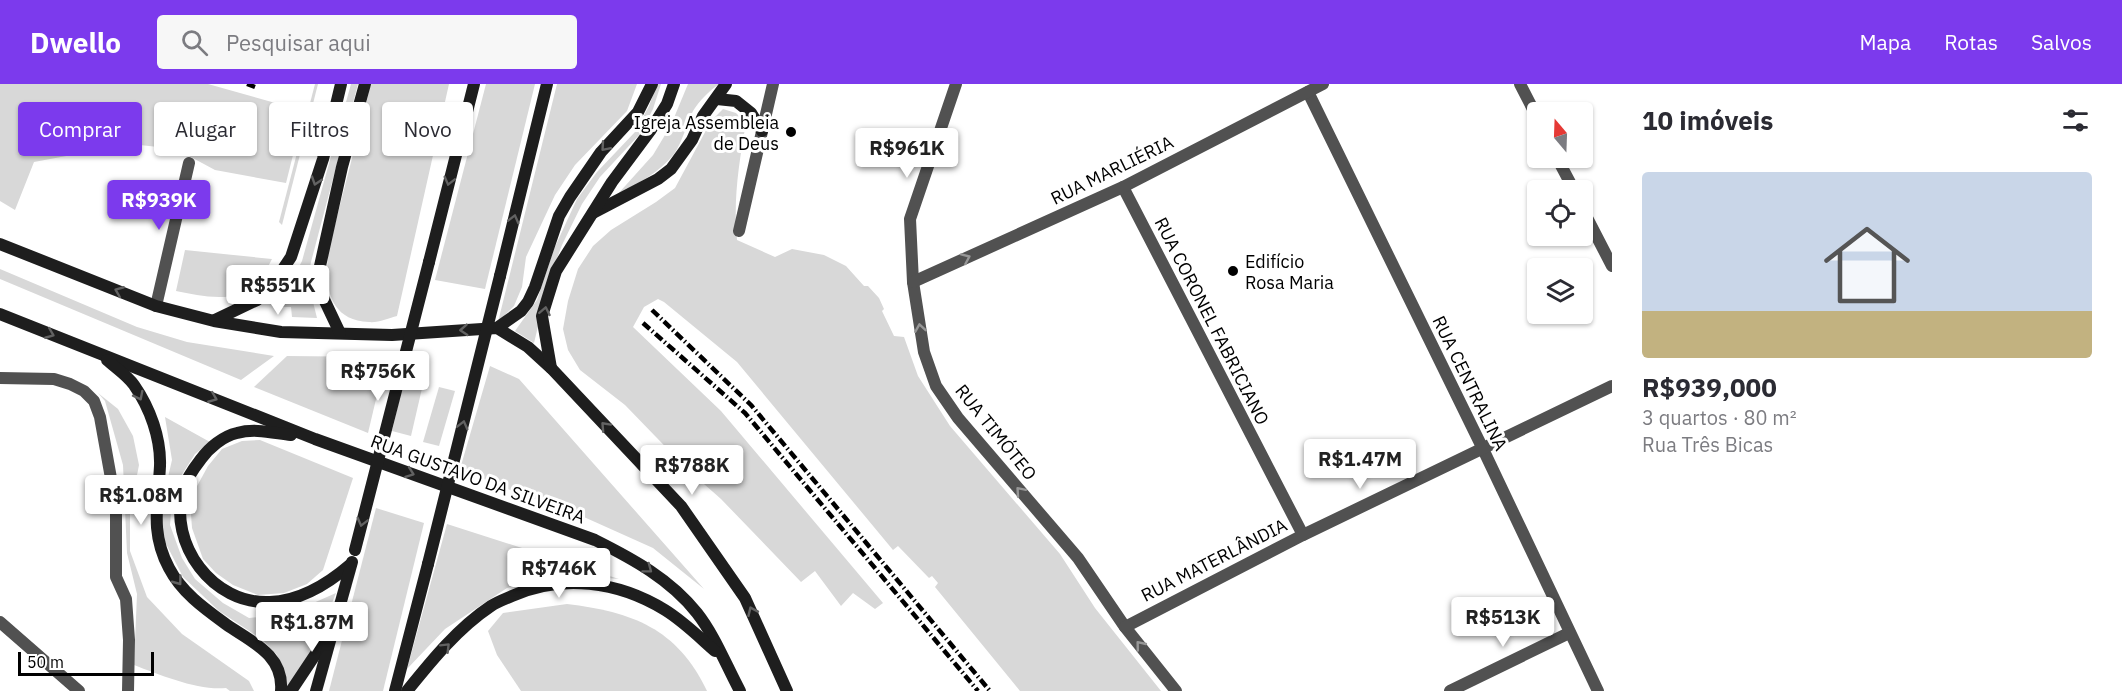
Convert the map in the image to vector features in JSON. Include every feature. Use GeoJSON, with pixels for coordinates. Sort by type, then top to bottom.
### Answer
{"type":"FeatureCollection","features":[{"type":"Feature","properties":{"kind":"main road"},"geometry":{"type":"LineString","coordinates":[[214,321],[257,300],[271,287],[291,257],[323,159],[341,84]]}},
{"type":"Feature","properties":{"kind":"main road"},"geometry":{"type":"LineString","coordinates":[[339,333],[322,295],[318,275],[334,200],[365,84]]}},
{"type":"Feature","properties":{"kind":"main road"},"geometry":{"type":"LineString","coordinates":[[316,691],[355,550],[474,84]]}},
{"type":"Feature","properties":{"kind":"main road"},"geometry":{"type":"LineString","coordinates":[[395,691],[547,84]]}},
{"type":"Feature","properties":{"kind":"main road"},"geometry":{"type":"LineString","coordinates":[[0,244],[156,306],[214,321],[281,332],[393,335],[497,328],[521,311],[528,302],[559,216],[601,152],[638,112],[652,84]]}},
{"type":"Feature","properties":{"kind":"main road"},"geometry":{"type":"LineString","coordinates":[[551,368],[542,316],[556,271],[590,215],[667,104],[674,84]]}},
{"type":"Feature","properties":{"kind":"main road"},"geometry":{"type":"LineString","coordinates":[[590,215],[658,179],[671,169],[692,140],[703,116],[726,84]]}},
{"type":"Feature","properties":{"kind":"main road"},"geometry":{"type":"LineString","coordinates":[[717,99],[738,84]]}},
{"type":"Feature","properties":{"kind":"main road"},"geometry":{"type":"LineString","coordinates":[[717,99],[736,101],[751,113],[762,131]]}},
{"type":"Feature","properties":{"kind":"main road"},"geometry":{"type":"LineString","coordinates":[[0,314],[315,440]]}},
{"type":"Feature","properties":{"kind":"main road"},"geometry":{"type":"LineString","coordinates":[[497,328],[528,347],[551,368],[681,506],[746,598],[787,691]]}},
{"type":"Feature","properties":{"kind":"main road"},"geometry":{"type":"LineString","coordinates":[[100,354],[133,384],[157,436],[160,463],[155,518],[157,537],[174,579],[204,608],[266,651],[277,669],[282,684],[281,691]]}},
{"type":"Feature","properties":{"kind":"main road"},"geometry":{"type":"LineString","coordinates":[[315,440],[258,430],[236,433],[207,451],[192,470],[183,489],[180,517],[184,537],[192,558],[209,579],[227,592],[249,600],[270,602],[292,598],[332,580],[351,564]]}},
{"type":"Feature","properties":{"kind":"main road","name":"RUA GUSTAVO DA SILVEIRA"},"geometry":{"type":"LineString","coordinates":[[315,440],[595,540],[638,561],[673,588],[698,614],[740,691]]}},
{"type":"Feature","properties":{"kind":"main road"},"geometry":{"type":"LineString","coordinates":[[407,691],[429,663],[492,605],[533,588],[555,584],[583,582],[604,585],[645,600],[666,610],[724,659]]}},
{"type":"Feature","properties":{"kind":"main road"},"geometry":{"type":"LineString","coordinates":[[291,691],[336,622]]}},
{"type":"Feature","properties":{"kind":"street"},"geometry":{"type":"LineString","coordinates":[[739,231],[773,84]]}},
{"type":"Feature","properties":{"kind":"street","name":"RUA TIMÓTEO"},"geometry":{"type":"LineString","coordinates":[[956,84],[910,219],[913,282],[924,352],[936,386],[958,418],[1078,558],[1125,627],[1176,691]]}},
{"type":"Feature","properties":{"kind":"street","name":"RUA MARLIÉRIA"},"geometry":{"type":"LineString","coordinates":[[913,282],[1123,187],[1323,84]]}},
{"type":"Feature","properties":{"kind":"street"},"geometry":{"type":"LineString","coordinates":[[1520,84],[1529,102]]}},
{"type":"Feature","properties":{"kind":"street","name":"RUA CENTRALINA"},"geometry":{"type":"LineString","coordinates":[[1308,92],[1482,447],[1598,691]]}},
{"type":"Feature","properties":{"kind":"street"},"geometry":{"type":"LineString","coordinates":[[156,306],[189,163]]}},
{"type":"Feature","properties":{"kind":"street","name":"RUA CORONEL FABRICIANO"},"geometry":{"type":"LineString","coordinates":[[1123,187],[1303,535]]}},
{"type":"Feature","properties":{"kind":"street"},"geometry":{"type":"LineString","coordinates":[[1593,229],[1612,266]]}},
{"type":"Feature","properties":{"kind":"street"},"geometry":{"type":"LineString","coordinates":[[0,378],[54,379],[84,391],[94,401],[116,506],[116,577],[126,599],[129,640],[128,691]]}},
{"type":"Feature","properties":{"kind":"street","name":"RUA MATERLÂNDIA"},"geometry":{"type":"LineString","coordinates":[[1125,627],[1303,535],[1612,386]]}},
{"type":"Feature","properties":{"kind":"street"},"geometry":{"type":"LineString","coordinates":[[0,622],[79,691]]}},
{"type":"Feature","properties":{"kind":"street"},"geometry":{"type":"LineString","coordinates":[[1450,691],[1569,633]]}},
{"type":"Feature","properties":{"kind":"shaded area"},"geometry":{"type":"Polygon","coordinates":[[[0,84],[208,84],[272,102],[269,102],[269,156],[293,156],[286,183],[215,170],[189,156],[257,156],[257,102],[154,102],[154,147],[142,145],[142,102],[18,102],[18,156],[66,156],[34,162],[15,210],[0,201],[0,84]]]}},
{"type":"Feature","properties":{"kind":"shaded area"},"geometry":{"type":"Polygon","coordinates":[[[315,84],[318,84],[313,102],[310,102],[315,84]]]}},
{"type":"Feature","properties":{"kind":"shaded area"},"geometry":{"type":"Polygon","coordinates":[[[351,84],[358,84],[353,102],[346,102],[351,84]]]}},
{"type":"Feature","properties":{"kind":"shaded area"},"geometry":{"type":"Polygon","coordinates":[[[371,84],[449,84],[445,102],[382,102],[382,156],[433,156],[397,316],[372,322],[355,320],[336,306],[331,297],[327,273],[329,248],[353,156],[370,156],[370,102],[366,102],[371,84]]]}},
{"type":"Feature","properties":{"kind":"shaded area"},"geometry":{"type":"Polygon","coordinates":[[[486,84],[535,84],[485,289],[435,280],[467,156],[473,156],[473,134],[486,84]]]}},
{"type":"Feature","properties":{"kind":"shaded area"},"geometry":{"type":"Polygon","coordinates":[[[557,84],[637,84],[627,111],[575,165],[555,195],[526,257],[522,287],[514,306],[498,322],[557,84]]]}},
{"type":"Feature","properties":{"kind":"shaded area"},"geometry":{"type":"Polygon","coordinates":[[[657,84],[661,84],[653,109],[640,134],[600,177],[582,204],[562,245],[550,277],[534,343],[515,331],[537,300],[554,249],[577,199],[597,172],[635,132],[649,106],[657,84]]]}},
{"type":"Feature","properties":{"kind":"shaded area"},"geometry":{"type":"Polygon","coordinates":[[[688,84],[719,84],[698,103],[680,144],[668,161],[648,177],[617,195],[653,155],[671,125],[688,84]]]}},
{"type":"Feature","properties":{"kind":"shaded area"},"geometry":{"type":"Polygon","coordinates":[[[723,109],[736,113],[746,123],[736,196],[737,240],[775,257],[792,249],[824,255],[846,266],[864,286],[868,286],[879,298],[884,309],[882,311],[894,336],[904,337],[918,376],[950,426],[1060,554],[1095,608],[1161,691],[1020,691],[935,587],[938,583],[932,576],[929,578],[898,546],[893,550],[737,362],[664,302],[658,299],[644,307],[633,327],[721,411],[883,603],[875,609],[853,593],[841,606],[815,571],[801,582],[625,405],[580,370],[568,350],[563,329],[568,301],[578,269],[593,246],[611,230],[675,188],[711,121],[723,109]]]}},
{"type":"Feature","properties":{"kind":"shaded area"},"geometry":{"type":"Polygon","coordinates":[[[296,156],[300,156],[282,225],[279,222],[296,156]]]}},
{"type":"Feature","properties":{"kind":"shaded area"},"geometry":{"type":"Polygon","coordinates":[[[331,156],[339,156],[311,262],[308,282],[317,318],[292,317],[291,307],[272,307],[288,288],[302,261],[331,156]]]}},
{"type":"Feature","properties":{"kind":"shaded area"},"geometry":{"type":"Polygon","coordinates":[[[185,250],[272,259],[262,277],[252,287],[232,296],[209,297],[176,291],[185,250]]]}},
{"type":"Feature","properties":{"kind":"shaded area"},"geometry":{"type":"Polygon","coordinates":[[[0,269],[137,327],[187,342],[274,356],[241,380],[0,279],[0,269]]]}},
{"type":"Feature","properties":{"kind":"shaded area"},"geometry":{"type":"Polygon","coordinates":[[[287,356],[386,357],[368,433],[254,387],[287,356]]]}},
{"type":"Feature","properties":{"kind":"shaded area"},"geometry":{"type":"Polygon","coordinates":[[[490,366],[519,379],[704,589],[653,548],[575,513],[515,492],[460,469],[490,366]]]}},
{"type":"Feature","properties":{"kind":"shaded area"},"geometry":{"type":"Polygon","coordinates":[[[404,380],[423,384],[411,436],[392,431],[404,380]]]}},
{"type":"Feature","properties":{"kind":"shaded area"},"geometry":{"type":"Polygon","coordinates":[[[439,387],[455,391],[439,446],[423,442],[439,387]]]}},
{"type":"Feature","properties":{"kind":"shaded area"},"geometry":{"type":"Polygon","coordinates":[[[98,393],[118,409],[133,436],[139,465],[130,511],[130,551],[147,597],[182,634],[249,681],[254,691],[230,691],[226,688],[192,685],[134,665],[137,594],[127,553],[123,465],[105,401],[98,393]]]}},
{"type":"Feature","properties":{"kind":"shaded area"},"geometry":{"type":"Polygon","coordinates":[[[165,417],[210,442],[195,454],[181,476],[172,501],[170,525],[182,558],[195,579],[223,603],[249,618],[270,616],[302,608],[336,593],[316,643],[287,690],[277,655],[263,640],[219,611],[183,577],[161,534],[162,503],[172,460],[165,417]]]}},
{"type":"Feature","properties":{"kind":"shaded area"},"geometry":{"type":"Polygon","coordinates":[[[260,440],[353,478],[323,570],[307,584],[284,593],[258,595],[233,585],[216,573],[203,559],[192,528],[191,514],[196,488],[208,466],[222,449],[242,441],[260,440]]]}},
{"type":"Feature","properties":{"kind":"shaded area"},"geometry":{"type":"Polygon","coordinates":[[[376,508],[424,523],[383,691],[329,691],[376,508]]]}},
{"type":"Feature","properties":{"kind":"shaded area"},"geometry":{"type":"Polygon","coordinates":[[[447,524],[619,579],[561,574],[507,588],[445,629],[407,669],[447,524]]]}},
{"type":"Feature","properties":{"kind":"shaded area"},"geometry":{"type":"Polygon","coordinates":[[[567,604],[612,612],[650,627],[682,652],[707,691],[521,691],[497,655],[488,631],[503,613],[567,604]]]}},
{"type":"Feature","properties":{"kind":"railway"},"geometry":{"type":"LineString","coordinates":[[247,84],[255,87]]}},
{"type":"Feature","properties":{"kind":"railway"},"geometry":{"type":"LineString","coordinates":[[652,310],[751,405],[990,691]]}},
{"type":"Feature","properties":{"kind":"railway"},"geometry":{"type":"LineString","coordinates":[[643,323],[745,413],[978,691]]}},
{"type":"Feature","properties":{"kind":"place","name":"Igreja Assembleia de Deus"},"geometry":{"type":"Point","coordinates":[791,132]}},
{"type":"Feature","properties":{"kind":"place","name":"Edifício Rosa Maria"},"geometry":{"type":"Point","coordinates":[1233,271]}}]}
